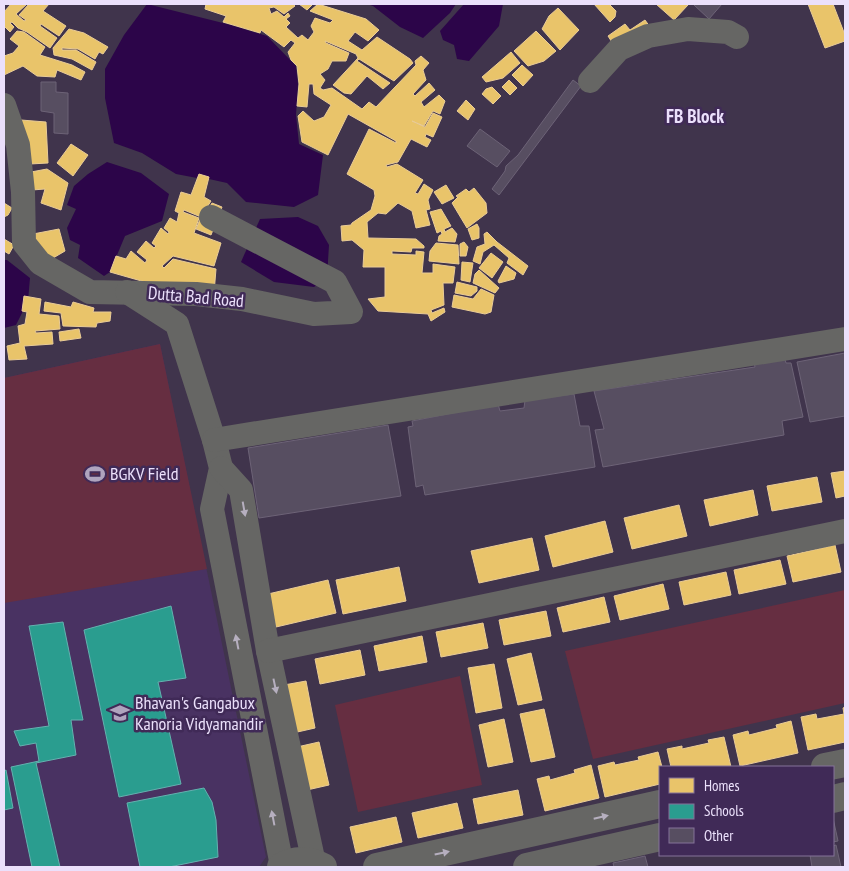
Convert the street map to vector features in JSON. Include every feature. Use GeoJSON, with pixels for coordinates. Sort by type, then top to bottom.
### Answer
{"type":"FeatureCollection","features":[{"type":"Feature","properties":{"kind":"street"},"geometry":{"type":"LineString","coordinates":[[590,81],[619,49],[648,36],[688,29],[728,32],[737,37]]}},
{"type":"Feature","properties":{"kind":"street","name":"Dutta Bad Road"},"geometry":{"type":"LineString","coordinates":[[4,105],[18,145],[23,192],[24,243],[40,263],[90,292],[196,294],[242,299],[314,314],[351,312],[335,282],[211,217]]}},
{"type":"Feature","properties":{"kind":"street"},"geometry":{"type":"LineString","coordinates":[[128,292],[177,324],[221,468],[212,509],[282,867],[296,861],[318,865],[268,651],[240,490],[221,468]]}},
{"type":"Feature","properties":{"kind":"street"},"geometry":{"type":"LineString","coordinates":[[214,440],[845,339]]}},
{"type":"Feature","properties":{"kind":"street"},"geometry":{"type":"LineString","coordinates":[[268,651],[845,531]]}},
{"type":"Feature","properties":{"kind":"street"},"geometry":{"type":"LineString","coordinates":[[830,766],[845,763]]}},
{"type":"Feature","properties":{"kind":"street"},"geometry":{"type":"LineString","coordinates":[[377,867],[413,863],[659,804]]}},
{"type":"Feature","properties":{"kind":"street"},"geometry":{"type":"LineString","coordinates":[[527,867],[659,837]]}},
{"type":"Feature","properties":{"kind":"shaded area"},"geometry":{"type":"Polygon","coordinates":[[[147,4],[267,36],[296,66],[298,84],[296,115],[299,144],[323,155],[318,195],[294,207],[246,202],[227,183],[209,179],[209,177],[199,174],[197,178],[176,174],[142,153],[114,143],[105,98],[105,69],[124,35],[147,4]]]}},
{"type":"Feature","properties":{"kind":"shaded area"},"geometry":{"type":"Polygon","coordinates":[[[367,4],[456,4],[450,13],[423,38],[400,27],[373,6],[367,4]]]}},
{"type":"Feature","properties":{"kind":"shaded area"},"geometry":{"type":"Polygon","coordinates":[[[464,4],[503,4],[499,26],[469,61],[457,59],[454,45],[443,40],[440,31],[464,4]]]}},
{"type":"Feature","properties":{"kind":"shaded area"},"geometry":{"type":"Polygon","coordinates":[[[107,162],[141,173],[169,194],[162,221],[125,236],[110,272],[104,276],[78,258],[80,245],[70,240],[67,228],[76,209],[67,205],[74,186],[107,162]]]}},
{"type":"Feature","properties":{"kind":"shaded area"},"geometry":{"type":"Polygon","coordinates":[[[298,217],[318,226],[329,245],[327,278],[314,287],[274,282],[241,262],[260,219],[298,217]]]}},
{"type":"Feature","properties":{"kind":"shaded area"},"geometry":{"type":"Polygon","coordinates":[[[4,260],[7,260],[30,278],[28,301],[16,325],[4,328],[4,260]]]}},
{"type":"Feature","properties":{"kind":"shaded area","name":"Bhavan's Gangabux Kanoria Vidyamandir"},"geometry":{"type":"Polygon","coordinates":[[[160,344],[266,857],[259,867],[4,867],[4,378],[160,344]]]}},
{"type":"Feature","properties":{"kind":"shaded area","name":"BGKV Field"},"geometry":{"type":"Polygon","coordinates":[[[160,344],[207,569],[4,603],[4,378],[160,344]]]}},
{"type":"Feature","properties":{"kind":"shaded area"},"geometry":{"type":"Polygon","coordinates":[[[845,590],[845,703],[593,759],[565,651],[845,590]]]}},
{"type":"Feature","properties":{"kind":"shaded area"},"geometry":{"type":"Polygon","coordinates":[[[460,676],[482,785],[358,812],[335,705],[460,676]]]}},
{"type":"Feature","properties":{"kind":"building: Homes"},"geometry":{"type":"Polygon","coordinates":[[[11,4],[27,4],[16,14],[24,21],[26,20],[19,15],[29,4],[49,4],[43,11],[66,26],[59,36],[41,24],[40,26],[57,38],[50,48],[18,28],[12,22],[10,23],[14,27],[10,32],[4,26],[4,12],[11,4]]]}},
{"type":"Feature","properties":{"kind":"building: Homes"},"geometry":{"type":"Polygon","coordinates":[[[206,4],[293,4],[295,6],[284,14],[274,7],[269,8],[271,14],[277,11],[284,17],[288,13],[290,16],[286,19],[290,23],[286,27],[298,38],[302,35],[308,40],[314,32],[311,26],[315,18],[330,23],[333,20],[310,11],[318,4],[366,19],[379,30],[368,41],[355,32],[348,41],[362,50],[377,37],[413,63],[394,81],[359,59],[357,61],[390,83],[383,89],[367,76],[351,94],[344,93],[333,85],[358,58],[356,54],[325,41],[349,53],[346,61],[332,61],[328,69],[320,74],[325,80],[320,88],[323,90],[332,88],[362,109],[369,102],[376,107],[416,65],[415,61],[421,56],[429,63],[423,70],[426,80],[413,94],[415,96],[429,83],[435,90],[421,102],[424,107],[439,95],[445,101],[440,114],[433,111],[424,126],[412,121],[425,127],[433,113],[442,117],[433,137],[426,134],[425,137],[431,140],[427,147],[411,139],[398,162],[386,165],[387,167],[397,164],[423,180],[415,193],[418,194],[424,184],[433,190],[428,200],[430,209],[426,210],[430,225],[416,228],[412,211],[398,203],[386,214],[378,213],[367,222],[368,238],[416,239],[424,248],[412,248],[411,252],[392,251],[392,254],[416,255],[416,251],[424,252],[422,273],[433,273],[433,264],[455,267],[453,283],[443,283],[444,305],[431,310],[432,313],[444,308],[445,312],[431,321],[428,314],[378,311],[368,299],[385,297],[385,267],[363,267],[364,250],[352,240],[342,241],[341,226],[351,225],[371,210],[375,196],[374,190],[347,174],[369,129],[396,143],[396,141],[348,114],[328,155],[302,142],[298,116],[303,111],[314,121],[324,117],[331,105],[314,94],[313,84],[309,84],[307,107],[297,106],[299,84],[297,66],[291,60],[288,52],[295,43],[291,40],[284,47],[261,30],[260,33],[223,22],[226,16],[205,9],[206,4]]]}},
{"type":"Feature","properties":{"kind":"building: Homes"},"geometry":{"type":"Polygon","coordinates":[[[299,4],[313,4],[307,10],[299,4]]]}},
{"type":"Feature","properties":{"kind":"building: Homes"},"geometry":{"type":"Polygon","coordinates":[[[594,4],[609,4],[616,11],[615,17],[610,22],[594,4]]]}},
{"type":"Feature","properties":{"kind":"building: Homes"},"geometry":{"type":"Polygon","coordinates":[[[656,4],[686,4],[688,5],[674,20],[656,4]]]}},
{"type":"Feature","properties":{"kind":"building: Homes"},"geometry":{"type":"Polygon","coordinates":[[[808,4],[833,4],[845,35],[845,41],[825,48],[808,4]]]}},
{"type":"Feature","properties":{"kind":"building: Homes"},"geometry":{"type":"Polygon","coordinates":[[[558,8],[579,30],[560,50],[542,29],[549,16],[558,8]]]}},
{"type":"Feature","properties":{"kind":"building: Homes"},"geometry":{"type":"Polygon","coordinates":[[[645,20],[650,27],[615,47],[608,36],[625,24],[630,30],[645,20]]]}},
{"type":"Feature","properties":{"kind":"building: Homes"},"geometry":{"type":"Polygon","coordinates":[[[69,29],[84,33],[108,47],[103,54],[99,52],[95,59],[78,49],[62,48],[62,50],[76,50],[96,62],[92,70],[72,59],[54,55],[53,48],[69,29]]]}},
{"type":"Feature","properties":{"kind":"building: Homes"},"geometry":{"type":"Polygon","coordinates":[[[17,31],[24,32],[45,47],[40,55],[72,65],[85,72],[81,80],[57,70],[55,77],[37,76],[23,66],[4,75],[4,56],[13,53],[19,46],[10,39],[17,31]]]}},
{"type":"Feature","properties":{"kind":"building: Homes"},"geometry":{"type":"Polygon","coordinates":[[[536,31],[556,51],[544,61],[528,66],[514,51],[536,31]]]}},
{"type":"Feature","properties":{"kind":"building: Homes"},"geometry":{"type":"Polygon","coordinates":[[[511,52],[520,63],[503,78],[486,82],[482,77],[511,52]]]}},
{"type":"Feature","properties":{"kind":"building: Homes"},"geometry":{"type":"Polygon","coordinates":[[[522,65],[533,75],[523,86],[512,75],[522,65]]]}},
{"type":"Feature","properties":{"kind":"building: Homes"},"geometry":{"type":"Polygon","coordinates":[[[509,80],[517,88],[510,95],[502,87],[509,80]]]}},
{"type":"Feature","properties":{"kind":"building: Homes"},"geometry":{"type":"Polygon","coordinates":[[[492,87],[501,96],[493,104],[482,94],[486,89],[492,87]]]}},
{"type":"Feature","properties":{"kind":"building: Homes"},"geometry":{"type":"Polygon","coordinates":[[[466,100],[475,109],[468,120],[457,111],[466,100]]]}},
{"type":"Feature","properties":{"kind":"building: Homes"},"geometry":{"type":"Polygon","coordinates":[[[21,120],[46,122],[48,163],[30,164],[21,120]]]}},
{"type":"Feature","properties":{"kind":"building: Homes"},"geometry":{"type":"Polygon","coordinates":[[[71,144],[88,155],[73,176],[57,163],[71,144]]]}},
{"type":"Feature","properties":{"kind":"building: Homes"},"geometry":{"type":"Polygon","coordinates":[[[47,169],[68,183],[61,210],[41,203],[45,189],[32,190],[31,172],[47,169]]]}},
{"type":"Feature","properties":{"kind":"building: Homes"},"geometry":{"type":"Polygon","coordinates":[[[199,174],[209,177],[204,197],[211,201],[204,212],[206,213],[212,203],[222,207],[211,235],[196,229],[201,217],[184,210],[183,212],[199,218],[194,233],[221,243],[214,266],[173,256],[162,266],[164,268],[173,259],[216,269],[214,293],[152,284],[110,272],[116,256],[126,259],[131,251],[145,263],[147,260],[137,252],[146,241],[154,248],[156,246],[152,243],[161,228],[168,234],[169,232],[164,228],[170,218],[177,222],[179,213],[175,211],[181,192],[191,195],[199,174]]]}},
{"type":"Feature","properties":{"kind":"building: Homes"},"geometry":{"type":"Polygon","coordinates":[[[446,185],[454,198],[442,204],[434,192],[446,185]]]}},
{"type":"Feature","properties":{"kind":"building: Homes"},"geometry":{"type":"Polygon","coordinates":[[[474,188],[486,203],[487,213],[467,228],[452,203],[458,197],[456,196],[466,189],[469,192],[474,188]]]}},
{"type":"Feature","properties":{"kind":"building: Homes"},"geometry":{"type":"Polygon","coordinates":[[[4,203],[12,208],[8,215],[4,217],[4,203]]]}},
{"type":"Feature","properties":{"kind":"building: Homes"},"geometry":{"type":"Polygon","coordinates":[[[441,209],[451,226],[444,229],[445,232],[452,228],[457,234],[455,242],[438,241],[439,236],[442,234],[441,231],[437,233],[430,212],[441,209]]]}},
{"type":"Feature","properties":{"kind":"building: Homes"},"geometry":{"type":"Polygon","coordinates":[[[477,224],[479,238],[472,240],[468,229],[477,224]]]}},
{"type":"Feature","properties":{"kind":"building: Homes"},"geometry":{"type":"Polygon","coordinates":[[[59,229],[65,251],[48,261],[33,242],[33,234],[59,229]]]}},
{"type":"Feature","properties":{"kind":"building: Homes"},"geometry":{"type":"Polygon","coordinates":[[[487,232],[528,266],[523,275],[507,263],[509,258],[494,245],[483,252],[480,264],[473,261],[477,247],[485,244],[484,234],[487,232]]]}},
{"type":"Feature","properties":{"kind":"building: Homes"},"geometry":{"type":"Polygon","coordinates":[[[4,239],[14,245],[9,254],[4,251],[4,239]]]}},
{"type":"Feature","properties":{"kind":"building: Homes"},"geometry":{"type":"Polygon","coordinates":[[[464,242],[468,247],[466,256],[460,256],[460,244],[464,242]]]}},
{"type":"Feature","properties":{"kind":"building: Homes"},"geometry":{"type":"Polygon","coordinates":[[[436,243],[458,245],[459,264],[429,261],[430,251],[436,243]]]}},
{"type":"Feature","properties":{"kind":"building: Homes"},"geometry":{"type":"Polygon","coordinates":[[[491,253],[503,262],[492,278],[479,268],[491,253]]]}},
{"type":"Feature","properties":{"kind":"building: Homes"},"geometry":{"type":"Polygon","coordinates":[[[462,262],[473,263],[470,282],[461,280],[462,262]]]}},
{"type":"Feature","properties":{"kind":"building: Homes"},"geometry":{"type":"Polygon","coordinates":[[[506,266],[516,273],[514,279],[499,283],[498,281],[506,266]]]}},
{"type":"Feature","properties":{"kind":"building: Homes"},"geometry":{"type":"Polygon","coordinates":[[[479,270],[499,288],[495,293],[473,283],[475,274],[479,270]]]}},
{"type":"Feature","properties":{"kind":"building: Homes"},"geometry":{"type":"Polygon","coordinates":[[[457,282],[477,287],[477,291],[471,296],[455,293],[457,282]]]}},
{"type":"Feature","properties":{"kind":"building: Homes"},"geometry":{"type":"Polygon","coordinates":[[[481,289],[494,295],[491,312],[485,314],[452,307],[454,295],[473,299],[481,289]]]}},
{"type":"Feature","properties":{"kind":"building: Homes"},"geometry":{"type":"Polygon","coordinates":[[[24,296],[41,299],[39,314],[59,316],[60,329],[35,331],[36,333],[52,332],[53,344],[24,346],[27,359],[9,360],[7,346],[20,343],[18,326],[25,324],[27,312],[22,311],[24,296]]]}},
{"type":"Feature","properties":{"kind":"building: Homes"},"geometry":{"type":"Polygon","coordinates":[[[45,302],[71,307],[73,302],[94,308],[93,312],[111,312],[110,321],[97,323],[96,327],[63,326],[61,313],[44,311],[45,302]]]}},
{"type":"Feature","properties":{"kind":"building: Homes"},"geometry":{"type":"Polygon","coordinates":[[[79,329],[81,338],[60,341],[59,332],[79,329]]]}},
{"type":"Feature","properties":{"kind":"building: Homes"},"geometry":{"type":"Polygon","coordinates":[[[845,471],[845,496],[836,498],[831,473],[845,471]]]}},
{"type":"Feature","properties":{"kind":"building: Homes"},"geometry":{"type":"Polygon","coordinates":[[[817,477],[822,502],[772,511],[767,486],[817,477]]]}},
{"type":"Feature","properties":{"kind":"building: Homes"},"geometry":{"type":"Polygon","coordinates":[[[753,490],[758,515],[710,526],[704,500],[753,490]]]}},
{"type":"Feature","properties":{"kind":"building: Homes"},"geometry":{"type":"Polygon","coordinates":[[[679,505],[687,536],[632,549],[624,518],[679,505]]]}},
{"type":"Feature","properties":{"kind":"building: Homes"},"geometry":{"type":"Polygon","coordinates":[[[605,521],[613,552],[553,567],[545,536],[605,521]]]}},
{"type":"Feature","properties":{"kind":"building: Homes"},"geometry":{"type":"Polygon","coordinates":[[[532,538],[539,570],[479,583],[471,551],[532,538]]]}},
{"type":"Feature","properties":{"kind":"building: Homes"},"geometry":{"type":"Polygon","coordinates":[[[835,545],[841,572],[793,582],[787,556],[835,545]]]}},
{"type":"Feature","properties":{"kind":"building: Homes"},"geometry":{"type":"Polygon","coordinates":[[[780,560],[786,584],[739,594],[734,570],[780,560]]]}},
{"type":"Feature","properties":{"kind":"building: Homes"},"geometry":{"type":"Polygon","coordinates":[[[399,567],[406,601],[343,614],[336,580],[399,567]]]}},
{"type":"Feature","properties":{"kind":"building: Homes"},"geometry":{"type":"Polygon","coordinates":[[[726,572],[731,595],[684,605],[679,582],[726,572]]]}},
{"type":"Feature","properties":{"kind":"building: Homes"},"geometry":{"type":"Polygon","coordinates":[[[328,580],[336,613],[276,627],[268,594],[328,580]]]}},
{"type":"Feature","properties":{"kind":"building: Homes"},"geometry":{"type":"Polygon","coordinates":[[[663,584],[669,609],[620,620],[614,596],[663,584]]]}},
{"type":"Feature","properties":{"kind":"building: Homes"},"geometry":{"type":"Polygon","coordinates":[[[604,597],[610,622],[563,632],[557,608],[604,597]]]}},
{"type":"Feature","properties":{"kind":"building: Homes"},"geometry":{"type":"Polygon","coordinates":[[[546,611],[551,636],[504,645],[499,620],[546,611]]]}},
{"type":"Feature","properties":{"kind":"building: Homes"},"geometry":{"type":"Polygon","coordinates":[[[483,623],[488,648],[441,657],[436,632],[483,623]]]}},
{"type":"Feature","properties":{"kind":"building: Homes"},"geometry":{"type":"Polygon","coordinates":[[[422,636],[427,662],[379,671],[374,646],[422,636]]]}},
{"type":"Feature","properties":{"kind":"building: Homes"},"geometry":{"type":"Polygon","coordinates":[[[360,650],[365,675],[320,684],[315,659],[360,650]]]}},
{"type":"Feature","properties":{"kind":"building: Homes"},"geometry":{"type":"Polygon","coordinates":[[[531,653],[542,700],[518,705],[507,659],[531,653]]]}},
{"type":"Feature","properties":{"kind":"building: Homes"},"geometry":{"type":"Polygon","coordinates":[[[494,664],[502,708],[476,713],[468,668],[494,664]]]}},
{"type":"Feature","properties":{"kind":"building: Homes"},"geometry":{"type":"Polygon","coordinates":[[[306,681],[315,728],[293,733],[284,685],[306,681]]]}},
{"type":"Feature","properties":{"kind":"building: Homes"},"geometry":{"type":"Polygon","coordinates":[[[845,707],[845,742],[808,750],[801,717],[816,714],[817,719],[844,714],[843,708],[845,707]]]}},
{"type":"Feature","properties":{"kind":"building: Homes"},"geometry":{"type":"Polygon","coordinates":[[[544,709],[555,757],[531,762],[520,714],[544,709]]]}},
{"type":"Feature","properties":{"kind":"building: Homes"},"geometry":{"type":"Polygon","coordinates":[[[504,719],[513,762],[488,767],[479,725],[504,719]]]}},
{"type":"Feature","properties":{"kind":"building: Homes"},"geometry":{"type":"Polygon","coordinates":[[[791,721],[798,753],[740,766],[733,735],[748,731],[749,735],[777,728],[776,725],[791,721]]]}},
{"type":"Feature","properties":{"kind":"building: Homes"},"geometry":{"type":"Polygon","coordinates":[[[724,737],[731,766],[671,766],[667,749],[682,746],[682,749],[709,743],[708,740],[724,737]]]}},
{"type":"Feature","properties":{"kind":"building: Homes"},"geometry":{"type":"Polygon","coordinates":[[[319,742],[329,785],[307,790],[297,747],[319,742]]]}},
{"type":"Feature","properties":{"kind":"building: Homes"},"geometry":{"type":"Polygon","coordinates":[[[658,752],[662,766],[659,766],[659,784],[605,797],[598,766],[614,762],[615,765],[639,760],[638,757],[658,752]]]}},
{"type":"Feature","properties":{"kind":"building: Homes"},"geometry":{"type":"Polygon","coordinates":[[[591,765],[599,798],[545,811],[537,779],[549,776],[550,780],[575,773],[574,770],[591,765]]]}},
{"type":"Feature","properties":{"kind":"building: Homes"},"geometry":{"type":"Polygon","coordinates":[[[518,790],[523,815],[478,824],[473,799],[518,790]]]}},
{"type":"Feature","properties":{"kind":"building: Homes"},"geometry":{"type":"Polygon","coordinates":[[[457,803],[463,828],[418,838],[412,813],[457,803]]]}},
{"type":"Feature","properties":{"kind":"building: Homes"},"geometry":{"type":"Polygon","coordinates":[[[396,817],[402,842],[356,853],[350,827],[396,817]]]}},
{"type":"Feature","properties":{"kind":"building: Schools"},"geometry":{"type":"Polygon","coordinates":[[[171,606],[186,678],[158,682],[181,784],[119,797],[84,630],[171,606]]]}},
{"type":"Feature","properties":{"kind":"building: Schools"},"geometry":{"type":"Polygon","coordinates":[[[63,622],[83,720],[71,720],[76,755],[36,763],[60,867],[32,867],[11,767],[39,761],[36,743],[20,746],[14,731],[49,726],[29,626],[63,622]]]}},
{"type":"Feature","properties":{"kind":"building: Schools"},"geometry":{"type":"Polygon","coordinates":[[[6,770],[13,808],[4,810],[4,771],[6,770]]]}},
{"type":"Feature","properties":{"kind":"building: Schools"},"geometry":{"type":"Polygon","coordinates":[[[204,788],[212,802],[216,820],[218,857],[169,867],[140,867],[127,803],[204,788]]]}},
{"type":"Feature","properties":{"kind":"building: Other"},"geometry":{"type":"Polygon","coordinates":[[[693,4],[722,4],[709,19],[693,4]]]}},
{"type":"Feature","properties":{"kind":"building: Other"},"geometry":{"type":"Polygon","coordinates":[[[573,80],[581,86],[499,195],[492,189],[505,171],[506,166],[518,155],[573,80]]]}},
{"type":"Feature","properties":{"kind":"building: Other"},"geometry":{"type":"Polygon","coordinates":[[[41,82],[56,82],[56,92],[68,93],[68,134],[54,133],[54,113],[41,111],[41,82]]]}},
{"type":"Feature","properties":{"kind":"building: Other"},"geometry":{"type":"Polygon","coordinates":[[[480,129],[510,151],[497,167],[467,146],[480,129]]]}},
{"type":"Feature","properties":{"kind":"building: Other"},"geometry":{"type":"Polygon","coordinates":[[[845,353],[845,416],[810,422],[797,362],[845,353]]]}},
{"type":"Feature","properties":{"kind":"building: Other"},"geometry":{"type":"Polygon","coordinates":[[[784,356],[786,363],[791,363],[803,417],[782,421],[784,435],[603,467],[595,430],[604,429],[594,391],[755,367],[754,362],[784,356]]]}},
{"type":"Feature","properties":{"kind":"building: Other"},"geometry":{"type":"Polygon","coordinates":[[[574,394],[580,426],[589,426],[595,467],[425,495],[423,485],[416,487],[408,427],[413,426],[412,421],[498,404],[500,411],[524,408],[525,400],[574,394]]]}},
{"type":"Feature","properties":{"kind":"building: Other"},"geometry":{"type":"Polygon","coordinates":[[[388,425],[401,496],[259,518],[248,448],[388,425]]]}},
{"type":"Feature","properties":{"kind":"building: Other"},"geometry":{"type":"Polygon","coordinates":[[[834,823],[838,841],[834,842],[834,823]]]}},
{"type":"Feature","properties":{"kind":"building: Other"},"geometry":{"type":"Polygon","coordinates":[[[836,845],[841,867],[812,867],[810,856],[834,856],[834,846],[836,845]]]}},
{"type":"Feature","properties":{"kind":"building: Other"},"geometry":{"type":"Polygon","coordinates":[[[645,856],[648,867],[614,867],[613,863],[645,856]]]}},
{"type":"Feature","properties":{"kind":"place","name":"BGKV Field"},"geometry":{"type":"Point","coordinates":[95,474]}},
{"type":"Feature","properties":{"kind":"place","name":"Bhavan's Gangabux Kanoria Vidyamandir"},"geometry":{"type":"Point","coordinates":[120,713]}},
{"type":"Feature","properties":{"kind":"district","name":"FB Block"},"geometry":{"type":"Point","coordinates":[695,116]}}]}
